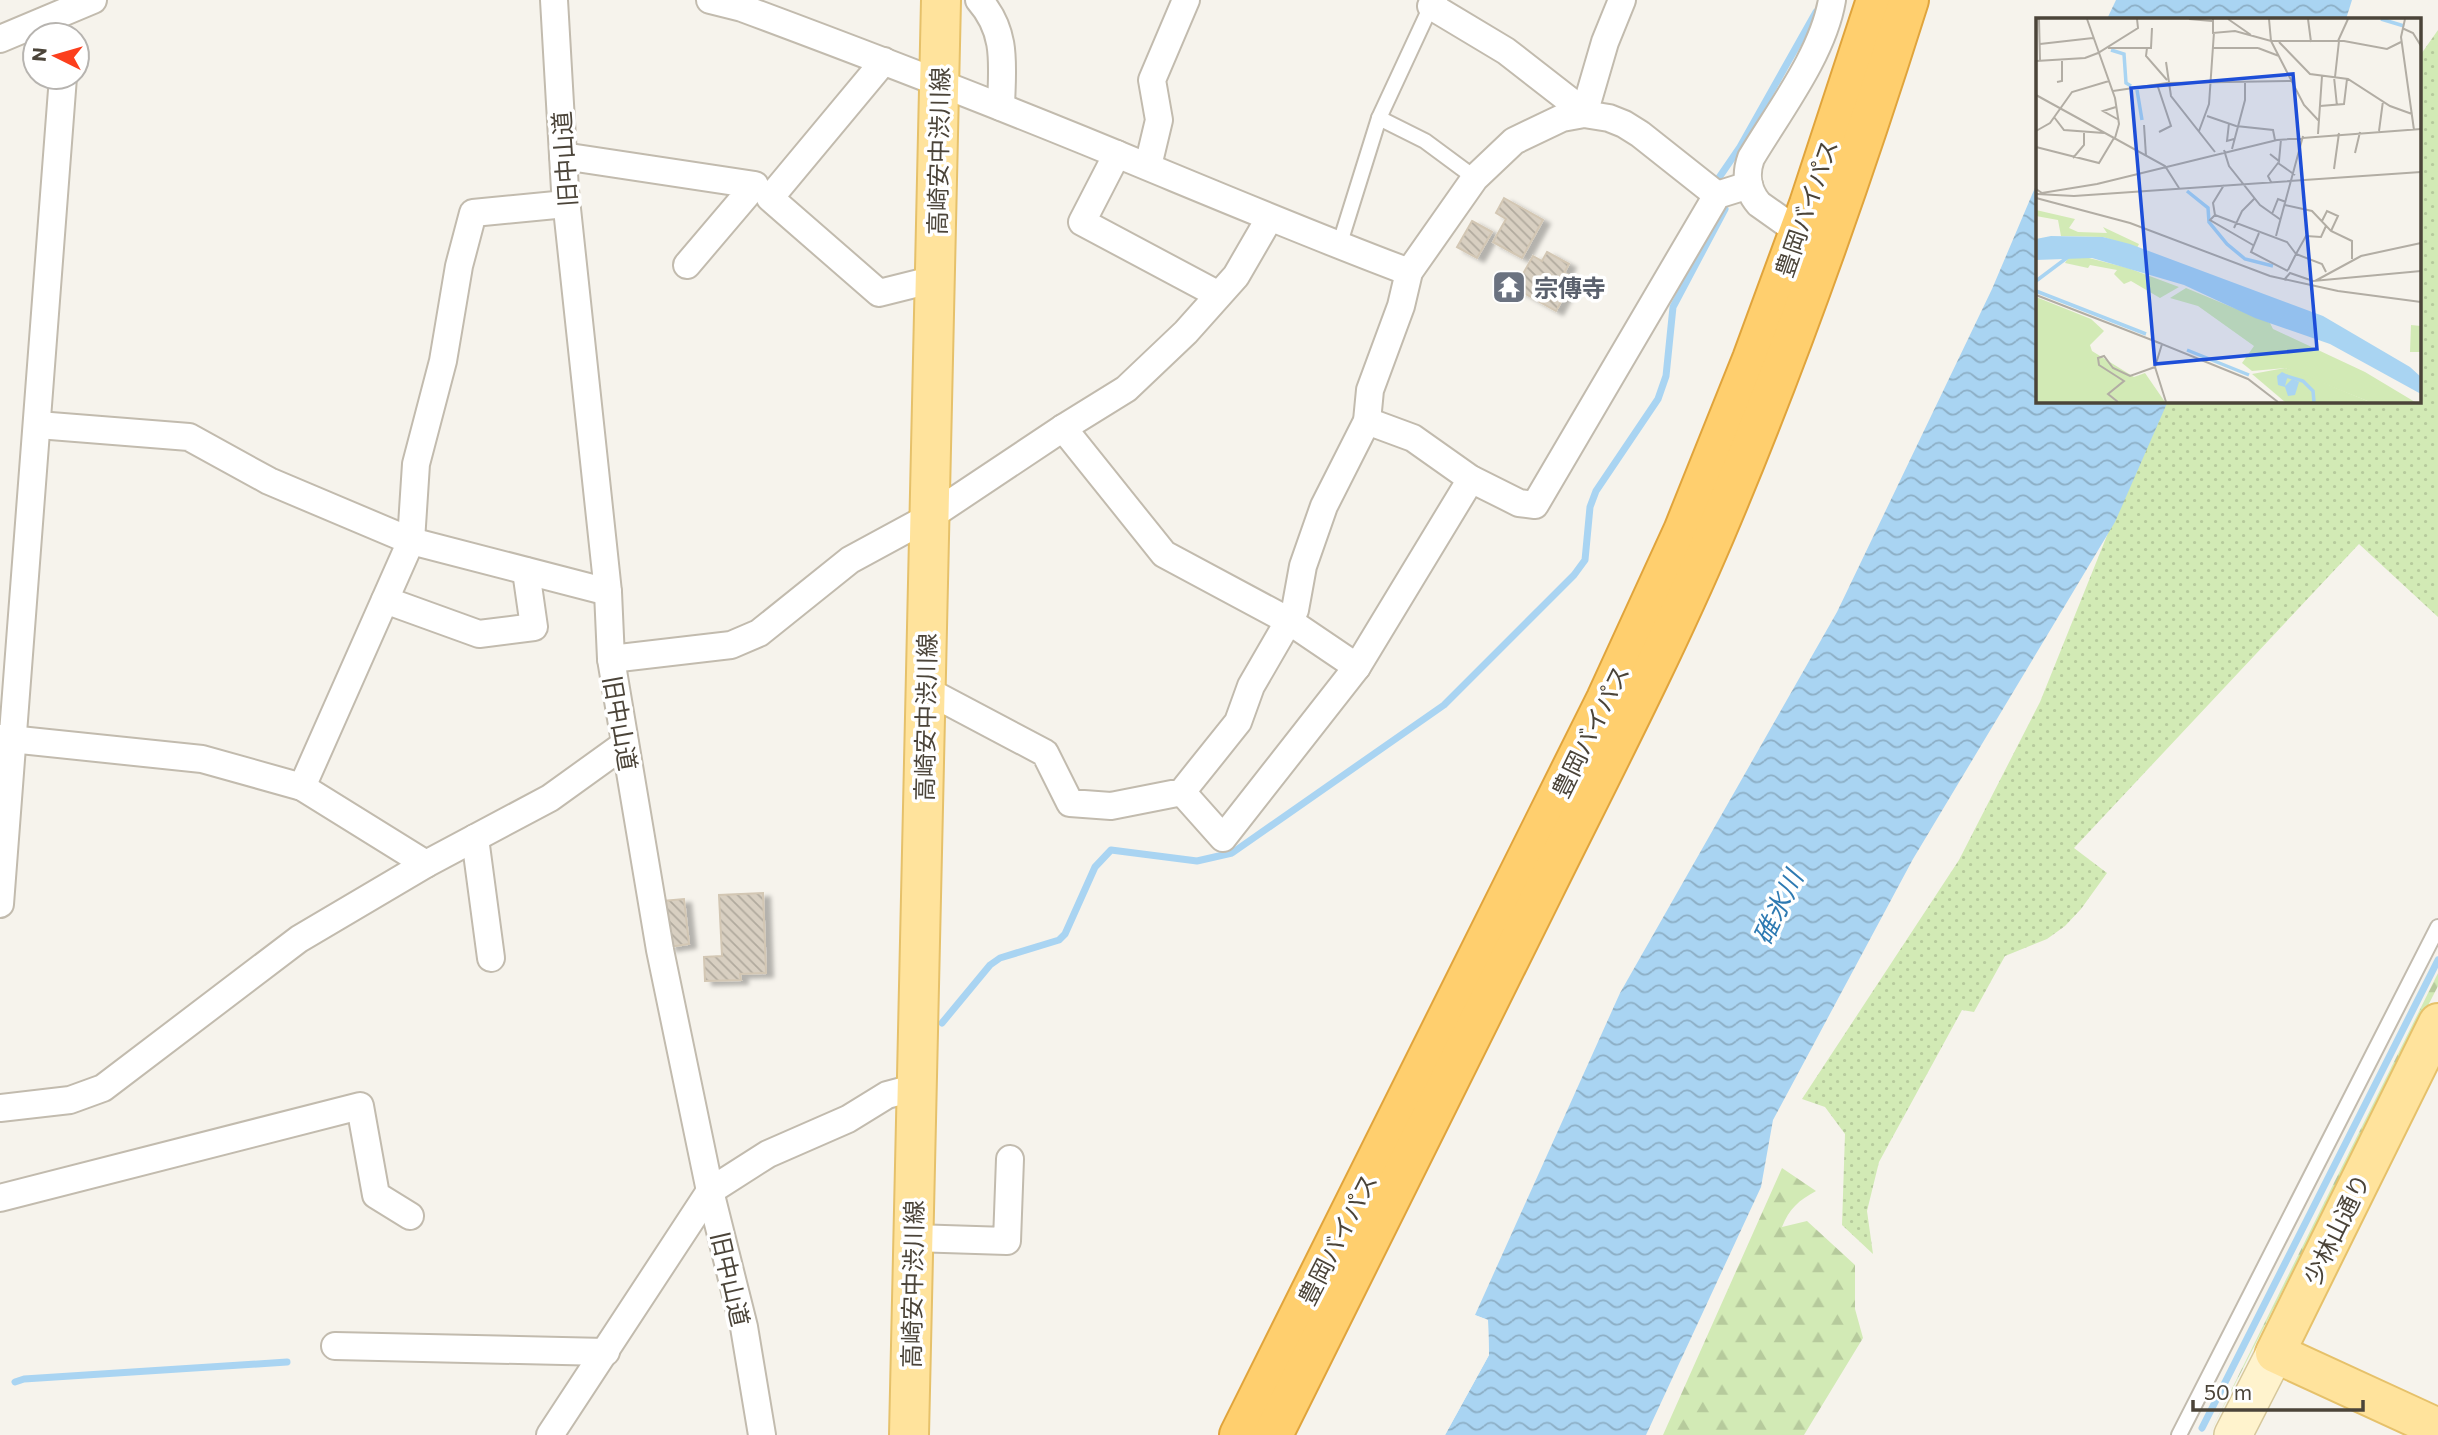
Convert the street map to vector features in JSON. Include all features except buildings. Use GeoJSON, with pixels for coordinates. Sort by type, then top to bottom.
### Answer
{"type":"FeatureCollection","features":[{"type":"Feature","properties":{"kind":"highway","name":"豊岡バイパス"},"geometry":{"type":"LineString","coordinates":[[1239,1435],[1606,699],[1683,531],[1752,359],[1820,251],[1876,0]]}},
{"type":"Feature","properties":{"kind":"highway","name":"豊岡バイパス"},"geometry":{"type":"LineString","coordinates":[[1273,1435],[1665,645],[1714,537],[1764,414],[1909,0]]}},
{"type":"Feature","properties":{"kind":"main road","name":"高崎安中渋川線"},"geometry":{"type":"LineString","coordinates":[[909,1435],[941,0]]}},
{"type":"Feature","properties":{"kind":"main road","name":"少林山通り"},"geometry":{"type":"LineString","coordinates":[[2275,1353],[2438,1023]]}},
{"type":"Feature","properties":{"kind":"main road"},"geometry":{"type":"LineString","coordinates":[[2275,1353],[2438,1429]]}},
{"type":"Feature","properties":{"kind":"street"},"geometry":{"type":"LineString","coordinates":[[68,21],[93,0]]}},
{"type":"Feature","properties":{"kind":"street","name":"旧中山道"},"geometry":{"type":"LineString","coordinates":[[554,0],[566,204],[608,592],[611,659],[660,950],[710,1191],[744,1327],[762,1435]]}},
{"type":"Feature","properties":{"kind":"street"},"geometry":{"type":"LineString","coordinates":[[710,0],[742,8],[939,82],[1148,166],[1269,219],[1409,272]]}},
{"type":"Feature","properties":{"kind":"street"},"geometry":{"type":"LineString","coordinates":[[979,0],[989,11],[1003,46],[1001,107]]}},
{"type":"Feature","properties":{"kind":"street"},"geometry":{"type":"LineString","coordinates":[[1148,166],[1159,120],[1152,80],[1186,0]]}},
{"type":"Feature","properties":{"kind":"street"},"geometry":{"type":"LineString","coordinates":[[1584,114],[1605,42],[1622,0]]}},
{"type":"Feature","properties":{"kind":"street"},"geometry":{"type":"LineString","coordinates":[[1820,251],[1759,204],[1752,196],[1747,169],[1817,44],[1830,14],[1832,0]]}},
{"type":"Feature","properties":{"kind":"street"},"geometry":{"type":"LineString","coordinates":[[1432,3],[1506,51],[1584,114]]}},
{"type":"Feature","properties":{"kind":"street"},"geometry":{"type":"LineString","coordinates":[[0,39],[21,34]]}},
{"type":"Feature","properties":{"kind":"street"},"geometry":{"type":"LineString","coordinates":[[884,61],[770,198],[879,293],[935,279]]}},
{"type":"Feature","properties":{"kind":"street"},"geometry":{"type":"LineString","coordinates":[[0,904],[6,739],[38,425],[62,91]]}},
{"type":"Feature","properties":{"kind":"street"},"geometry":{"type":"LineString","coordinates":[[926,690],[1045,753],[1070,803],[1111,806],[1182,792],[1238,722],[1251,686],[1295,610],[1303,566],[1324,506],[1367,421],[1370,390],[1401,306],[1409,272],[1475,178],[1514,141],[1562,118],[1584,114],[1609,118],[1624,124],[1717,195]]}},
{"type":"Feature","properties":{"kind":"street"},"geometry":{"type":"LineString","coordinates":[[1117,154],[1082,222],[1217,295]]}},
{"type":"Feature","properties":{"kind":"street"},"geometry":{"type":"LineString","coordinates":[[563,156],[755,185],[687,265]]}},
{"type":"Feature","properties":{"kind":"street"},"geometry":{"type":"LineString","coordinates":[[1367,421],[1413,438],[1471,480],[1519,503],[1535,505],[1717,195],[1749,185]]}},
{"type":"Feature","properties":{"kind":"street"},"geometry":{"type":"LineString","coordinates":[[302,787],[411,541],[415,464],[443,361],[459,266],[473,213],[566,204]]}},
{"type":"Feature","properties":{"kind":"street"},"geometry":{"type":"LineString","coordinates":[[611,659],[731,645],[758,633],[850,560],[931,516],[1126,389],[1186,332],[1236,276],[1269,219]]}},
{"type":"Feature","properties":{"kind":"street"},"geometry":{"type":"LineString","coordinates":[[38,425],[189,437],[269,481],[411,541],[608,592]]}},
{"type":"Feature","properties":{"kind":"street"},"geometry":{"type":"LineString","coordinates":[[1063,428],[1164,554],[1289,621],[1357,667]]}},
{"type":"Feature","properties":{"kind":"street"},"geometry":{"type":"LineString","coordinates":[[1182,792],[1223,838],[1357,667],[1471,480]]}},
{"type":"Feature","properties":{"kind":"street"},"geometry":{"type":"LineString","coordinates":[[385,600],[479,634],[534,627],[526,571]]}},
{"type":"Feature","properties":{"kind":"street"},"geometry":{"type":"LineString","coordinates":[[6,739],[202,759],[302,787],[426,864]]}},
{"type":"Feature","properties":{"kind":"street"},"geometry":{"type":"LineString","coordinates":[[0,1108],[70,1100],[103,1088],[299,939],[426,864],[550,798],[625,744]]}},
{"type":"Feature","properties":{"kind":"street"},"geometry":{"type":"LineString","coordinates":[[475,838],[491,958]]}},
{"type":"Feature","properties":{"kind":"street"},"geometry":{"type":"LineString","coordinates":[[550,1435],[710,1191],[768,1154],[848,1119],[887,1095],[917,1087]]}},
{"type":"Feature","properties":{"kind":"street"},"geometry":{"type":"LineString","coordinates":[[0,1198],[360,1106],[376,1195],[410,1216]]}},
{"type":"Feature","properties":{"kind":"street"},"geometry":{"type":"LineString","coordinates":[[913,1238],[1007,1241],[1010,1159]]}},
{"type":"Feature","properties":{"kind":"street"},"geometry":{"type":"LineString","coordinates":[[335,1346],[606,1352]]}},
{"type":"Feature","properties":{"kind":"street","name":"少林山通り"},"geometry":{"type":"LineString","coordinates":[[2234,1435],[2275,1353]]}},
{"type":"Feature","properties":{"kind":"lane"},"geometry":{"type":"LineString","coordinates":[[1339,246],[1379,118],[1432,3]]}},
{"type":"Feature","properties":{"kind":"lane"},"geometry":{"type":"LineString","coordinates":[[1379,118],[1425,141],[1475,178]]}},
{"type":"Feature","properties":{"kind":"lane"},"geometry":{"type":"LineString","coordinates":[[2179,1435],[2438,927]]}},
{"type":"Feature","properties":{"kind":"green space"},"geometry":{"type":"Polygon","coordinates":[[[2438,30],[2438,617],[2359,544],[2074,848],[2107,873],[2065,926],[2047,939],[2005,956],[1974,1012],[1962,1010],[1879,1162],[1867,1211],[1873,1254],[1842,1225],[1845,1134],[1825,1107],[1802,1099],[1959,860],[2040,702],[2110,528],[2167,402],[2420,402],[2420,56],[2438,30]]]}},
{"type":"Feature","properties":{"kind":"green space"},"geometry":{"type":"Polygon","coordinates":[[[2438,973],[2438,986],[2209,1435],[2438,973]]]}},
{"type":"Feature","properties":{"kind":"green space"},"geometry":{"type":"Polygon","coordinates":[[[1782,1168],[1816,1191],[1795,1206],[1782,1227],[1807,1221],[1855,1265],[1855,1309],[1863,1338],[1804,1435],[1663,1435],[1782,1168]]]}},
{"type":"Feature","properties":{"kind":"water"},"geometry":{"type":"Polygon","coordinates":[[[2116,0],[2352,0],[2346,18],[2107,18],[2116,0]]]}},
{"type":"Feature","properties":{"kind":"water","name":"碓氷川"},"geometry":{"type":"Polygon","coordinates":[[[2036,185],[2036,402],[2168,402],[2115,522],[1913,859],[1773,1120],[1761,1187],[1646,1435],[1445,1435],[1489,1355],[1488,1320],[1475,1315],[1620,993],[1837,612],[1992,289],[2036,185]]]}},
{"type":"Feature","properties":{"kind":"pier"},"geometry":{"type":"Polygon","coordinates":[[[1472,1314],[1488,1320],[1489,1355],[1445,1435],[1441,1435],[1486,1354],[1485,1322],[1473,1318],[1472,1314]]]}},
{"type":"Feature","properties":{"kind":"waterway"},"geometry":{"type":"LineString","coordinates":[[1716,182],[1740,147],[1816,12]]}},
{"type":"Feature","properties":{"kind":"waterway"},"geometry":{"type":"LineString","coordinates":[[942,1023],[990,965],[1000,958],[1059,940],[1065,934],[1095,867],[1111,850],[1197,861],[1232,853],[1444,705],[1574,575],[1585,560],[1590,507],[1596,491],[1658,399],[1666,376],[1673,307],[1725,209]]}},
{"type":"Feature","properties":{"kind":"waterway"},"geometry":{"type":"LineString","coordinates":[[2202,1428],[2438,960]]}},
{"type":"Feature","properties":{"kind":"waterway"},"geometry":{"type":"LineString","coordinates":[[15,1382],[24,1379],[287,1362]]}},
{"type":"Feature","properties":{"kind":"place","name":"宗傳寺"},"geometry":{"type":"Point","coordinates":[1509,287]}}]}
